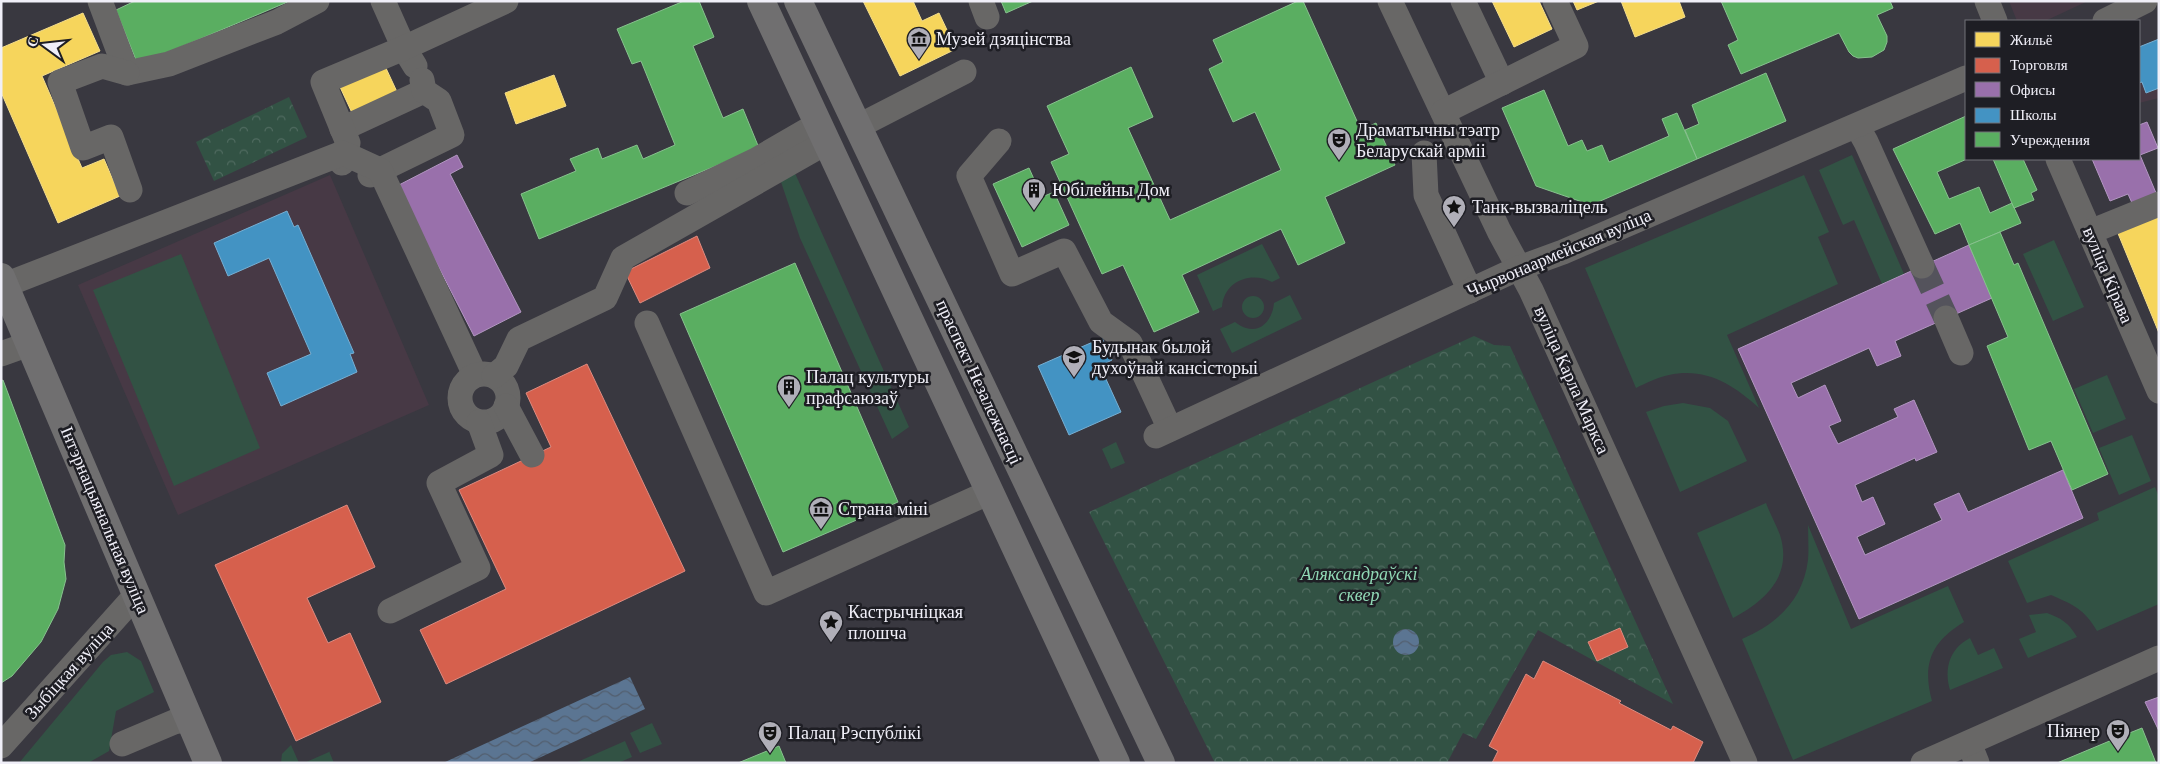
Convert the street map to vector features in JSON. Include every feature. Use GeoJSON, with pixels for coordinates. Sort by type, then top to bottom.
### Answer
{"type":"FeatureCollection","features":[{"type":"Feature","properties":{"kind":"main road","name":"праспект Незалежнасці"},"geometry":{"type":"LineString","coordinates":[[760,1],[1116,763]]}},
{"type":"Feature","properties":{"kind":"main road","name":"праспект Незалежнасці"},"geometry":{"type":"LineString","coordinates":[[798,1],[1161,763]]}},
{"type":"Feature","properties":{"kind":"main road","name":"Інтэрнацыянальная вуліца"},"geometry":{"type":"LineString","coordinates":[[5,286],[208,763]]}},
{"type":"Feature","properties":{"kind":"street"},"geometry":{"type":"LineString","coordinates":[[100,1],[127,73]]}},
{"type":"Feature","properties":{"kind":"street"},"geometry":{"type":"LineString","coordinates":[[130,190],[111,137],[84,148],[60,82],[102,66],[127,73],[169,64],[278,22],[317,1]]}},
{"type":"Feature","properties":{"kind":"street"},"geometry":{"type":"LineString","coordinates":[[375,173],[452,135],[439,101],[413,67],[377,1]]}},
{"type":"Feature","properties":{"kind":"street"},"geometry":{"type":"LineString","coordinates":[[383,1],[413,67]]}},
{"type":"Feature","properties":{"kind":"street"},"geometry":{"type":"LineString","coordinates":[[5,286],[58,273],[343,149],[413,67],[506,1]]}},
{"type":"Feature","properties":{"kind":"street","name":"вуліца Карла Маркса"},"geometry":{"type":"LineString","coordinates":[[1390,1],[1499,232],[1535,299],[1745,763]]}},
{"type":"Feature","properties":{"kind":"street"},"geometry":{"type":"LineString","coordinates":[[1463,1],[1502,83]]}},
{"type":"Feature","properties":{"kind":"street"},"geometry":{"type":"LineString","coordinates":[[1442,112],[1576,46],[1555,1]]}},
{"type":"Feature","properties":{"kind":"street"},"geometry":{"type":"LineString","coordinates":[[1987,1],[1995,20]]}},
{"type":"Feature","properties":{"kind":"street"},"geometry":{"type":"LineString","coordinates":[[2107,20],[2145,1]]}},
{"type":"Feature","properties":{"kind":"street"},"geometry":{"type":"LineString","coordinates":[[390,611],[478,568],[439,483],[490,455],[494,415],[507,392],[504,386],[478,378],[375,173],[343,149],[323,82],[413,67]]}},
{"type":"Feature","properties":{"kind":"street"},"geometry":{"type":"LineString","coordinates":[[858,126],[964,72]]}},
{"type":"Feature","properties":{"kind":"street","name":"Чырвонаармейская вуліца"},"geometry":{"type":"LineString","coordinates":[[999,141],[969,176],[1012,274],[1064,252],[1101,322],[1130,343],[1163,432],[1519,268],[1563,252],[1965,78]]}},
{"type":"Feature","properties":{"kind":"street"},"geometry":{"type":"LineString","coordinates":[[1857,126],[1922,266]]}},
{"type":"Feature","properties":{"kind":"street"},"geometry":{"type":"LineString","coordinates":[[687,193],[756,160],[823,133]]}},
{"type":"Feature","properties":{"kind":"street"},"geometry":{"type":"LineString","coordinates":[[494,415],[466,415],[460,402],[460,395],[478,378],[506,366],[519,338],[605,298],[623,258],[823,133]]}},
{"type":"Feature","properties":{"kind":"street"},"geometry":{"type":"LineString","coordinates":[[1424,152],[1426,195],[1470,290]]}},
{"type":"Feature","properties":{"kind":"street","name":"вуліца Кірава"},"geometry":{"type":"LineString","coordinates":[[2058,160],[2159,391]]}},
{"type":"Feature","properties":{"kind":"street"},"geometry":{"type":"LineString","coordinates":[[2090,232],[2159,204]]}},
{"type":"Feature","properties":{"kind":"street"},"geometry":{"type":"LineString","coordinates":[[1946,318],[1961,353]]}},
{"type":"Feature","properties":{"kind":"street"},"geometry":{"type":"LineString","coordinates":[[647,323],[766,593],[990,492]]}},
{"type":"Feature","properties":{"kind":"street"},"geometry":{"type":"LineString","coordinates":[[1,354],[30,344]]}},
{"type":"Feature","properties":{"kind":"street"},"geometry":{"type":"LineString","coordinates":[[494,415],[526,458]]}},
{"type":"Feature","properties":{"kind":"street","name":"Зыбіцкая вуліца"},"geometry":{"type":"LineString","coordinates":[[1,746],[136,595]]}},
{"type":"Feature","properties":{"kind":"street"},"geometry":{"type":"LineString","coordinates":[[1923,763],[1973,753],[2159,658]]}},
{"type":"Feature","properties":{"kind":"street"},"geometry":{"type":"LineString","coordinates":[[122,744],[174,722],[190,719]]}},
{"type":"Feature","properties":{"kind":"shaded area"},"geometry":{"type":"Polygon","coordinates":[[[2009,1],[2088,1],[2047,20],[2017,20],[2009,1]]]}},
{"type":"Feature","properties":{"kind":"shaded area"},"geometry":{"type":"Polygon","coordinates":[[[2159,39],[2159,98],[2140,103],[2140,47],[2159,39]]]}},
{"type":"Feature","properties":{"kind":"shaded area"},"geometry":{"type":"Polygon","coordinates":[[[330,175],[429,405],[178,515],[78,285],[330,175]]]}},
{"type":"Feature","properties":{"kind":"green space"},"geometry":{"type":"Polygon","coordinates":[[[289,97],[307,137],[214,181],[196,142],[289,97]]]}},
{"type":"Feature","properties":{"kind":"green space"},"geometry":{"type":"Polygon","coordinates":[[[1852,155],[1904,274],[1882,284],[1854,220],[1843,225],[1819,170],[1852,155]]]}},
{"type":"Feature","properties":{"kind":"green space"},"geometry":{"type":"Polygon","coordinates":[[[794,171],[909,427],[892,439],[800,238],[780,179],[794,171]]]}},
{"type":"Feature","properties":{"kind":"green space"},"geometry":{"type":"Polygon","coordinates":[[[1804,175],[1829,232],[1818,237],[1838,284],[1727,335],[1759,408],[1729,385],[1695,373],[1665,376],[1636,388],[1585,268],[1804,175]]]}},
{"type":"Feature","properties":{"kind":"green space"},"geometry":{"type":"Polygon","coordinates":[[[2054,240],[2084,307],[2053,321],[2023,254],[2054,240]]]}},
{"type":"Feature","properties":{"kind":"green space"},"geometry":{"type":"Polygon","coordinates":[[[1262,244],[1280,278],[1272,282],[1256,278],[1247,278],[1240,281],[1228,291],[1222,307],[1213,311],[1197,275],[1262,244]]]}},
{"type":"Feature","properties":{"kind":"green space"},"geometry":{"type":"Polygon","coordinates":[[[181,254],[260,448],[174,486],[93,290],[181,254]]]}},
{"type":"Feature","properties":{"kind":"green space"},"geometry":{"type":"Polygon","coordinates":[[[1290,295],[1302,319],[1232,353],[1220,329],[1235,322],[1245,328],[1252,329],[1262,326],[1272,314],[1274,303],[1290,295]]]}},
{"type":"Feature","properties":{"kind":"green space"},"geometry":{"type":"Polygon","coordinates":[[[1253,296],[1261,299],[1264,307],[1261,315],[1253,318],[1245,315],[1242,307],[1245,299],[1253,296]]]}},
{"type":"Feature","properties":{"kind":"green space","name":"Аляксандраўскі сквер"},"geometry":{"type":"Polygon","coordinates":[[[1474,336],[1494,345],[1510,346],[1673,704],[1538,630],[1476,739],[1463,733],[1447,763],[1215,763],[1089,512],[1474,336]]]}},
{"type":"Feature","properties":{"kind":"green space"},"geometry":{"type":"Polygon","coordinates":[[[2107,375],[2126,419],[2093,433],[2074,389],[2107,375]]]}},
{"type":"Feature","properties":{"kind":"green space"},"geometry":{"type":"Polygon","coordinates":[[[1683,403],[1710,408],[1728,421],[1747,461],[1680,492],[1646,412],[1664,406],[1683,403]]]}},
{"type":"Feature","properties":{"kind":"green space"},"geometry":{"type":"Polygon","coordinates":[[[2132,435],[2151,481],[2119,495],[2099,448],[2132,435]]]}},
{"type":"Feature","properties":{"kind":"green space"},"geometry":{"type":"Polygon","coordinates":[[[1116,442],[1125,463],[1111,469],[1102,449],[1116,442]]]}},
{"type":"Feature","properties":{"kind":"green space"},"geometry":{"type":"Polygon","coordinates":[[[2155,487],[2159,497],[2159,604],[2097,631],[2078,608],[2051,595],[2027,603],[2008,561],[2099,520],[2097,513],[2155,487]]]}},
{"type":"Feature","properties":{"kind":"green space"},"geometry":{"type":"Polygon","coordinates":[[[1766,503],[1780,535],[1783,563],[1773,586],[1765,595],[1756,604],[1733,618],[1697,533],[1766,503]]]}},
{"type":"Feature","properties":{"kind":"green space"},"geometry":{"type":"Polygon","coordinates":[[[1808,525],[1851,629],[1948,586],[1964,622],[1944,638],[1932,655],[1928,676],[1932,701],[1793,760],[1742,639],[1755,633],[1777,618],[1794,599],[1805,574],[1808,560],[1808,525]]]}},
{"type":"Feature","properties":{"kind":"green space"},"geometry":{"type":"Polygon","coordinates":[[[2047,613],[2064,622],[2077,637],[2028,658],[2019,639],[2036,632],[2029,615],[2047,613]]]}},
{"type":"Feature","properties":{"kind":"green space"},"geometry":{"type":"Polygon","coordinates":[[[1970,638],[1978,655],[1994,648],[2003,668],[1950,690],[1948,667],[1950,660],[1957,648],[1970,638]]]}},
{"type":"Feature","properties":{"kind":"green space"},"geometry":{"type":"Polygon","coordinates":[[[127,652],[141,661],[154,692],[116,711],[109,751],[88,763],[19,763],[103,662],[111,655],[127,652]]]}},
{"type":"Feature","properties":{"kind":"green space"},"geometry":{"type":"Polygon","coordinates":[[[652,723],[662,744],[640,753],[630,733],[652,723]]]}},
{"type":"Feature","properties":{"kind":"green space"},"geometry":{"type":"Polygon","coordinates":[[[625,741],[632,757],[618,763],[575,763],[625,741]]]}},
{"type":"Feature","properties":{"kind":"green space"},"geometry":{"type":"Polygon","coordinates":[[[291,745],[299,763],[281,763],[282,754],[291,745]]]}},
{"type":"Feature","properties":{"kind":"green space"},"geometry":{"type":"Polygon","coordinates":[[[329,752],[334,763],[304,763],[329,752]]]}},
{"type":"Feature","properties":{"kind":"water"},"geometry":{"type":"Polygon","coordinates":[[[1406,629],[1415,633],[1419,642],[1415,651],[1406,655],[1397,651],[1393,642],[1397,633],[1406,629]]]}},
{"type":"Feature","properties":{"kind":"water"},"geometry":{"type":"Polygon","coordinates":[[[630,677],[645,709],[528,763],[443,763],[630,677]]]}},
{"type":"Feature","properties":{"kind":"building: Жильё"},"geometry":{"type":"Polygon","coordinates":[[[863,1],[913,1],[922,21],[939,13],[956,49],[900,76],[863,1]]]}},
{"type":"Feature","properties":{"kind":"building: Жильё"},"geometry":{"type":"Polygon","coordinates":[[[1492,1],[1539,1],[1552,29],[1514,47],[1492,1]]]}},
{"type":"Feature","properties":{"kind":"building: Жильё"},"geometry":{"type":"Polygon","coordinates":[[[1573,1],[1599,1],[1577,10],[1573,1]]]}},
{"type":"Feature","properties":{"kind":"building: Жильё"},"geometry":{"type":"Polygon","coordinates":[[[1621,1],[1679,1],[1685,17],[1635,37],[1621,1]]]}},
{"type":"Feature","properties":{"kind":"building: Жильё"},"geometry":{"type":"Polygon","coordinates":[[[83,13],[100,51],[42,76],[82,168],[104,159],[120,196],[58,223],[1,92],[1,48],[83,13]]]}},
{"type":"Feature","properties":{"kind":"building: Жильё"},"geometry":{"type":"Polygon","coordinates":[[[385,66],[398,94],[353,115],[340,87],[385,66]]]}},
{"type":"Feature","properties":{"kind":"building: Жильё"},"geometry":{"type":"Polygon","coordinates":[[[554,75],[566,106],[516,124],[505,93],[554,75]]]}},
{"type":"Feature","properties":{"kind":"building: Жильё"},"geometry":{"type":"Polygon","coordinates":[[[2159,214],[2159,333],[2117,231],[2159,214]]]}},
{"type":"Feature","properties":{"kind":"building: Торговля"},"geometry":{"type":"Polygon","coordinates":[[[697,236],[710,268],[640,303],[625,272],[697,236]]]}},
{"type":"Feature","properties":{"kind":"building: Торговля"},"geometry":{"type":"Polygon","coordinates":[[[587,364],[685,571],[446,684],[420,630],[506,589],[459,490],[551,447],[526,393],[587,364]]]}},
{"type":"Feature","properties":{"kind":"building: Торговля"},"geometry":{"type":"Polygon","coordinates":[[[347,505],[375,567],[307,598],[328,643],[350,633],[381,702],[296,741],[215,565],[347,505]]]}},
{"type":"Feature","properties":{"kind":"building: Торговля"},"geometry":{"type":"Polygon","coordinates":[[[1620,628],[1628,647],[1597,661],[1588,642],[1620,628]]]}},
{"type":"Feature","properties":{"kind":"building: Торговля"},"geometry":{"type":"Polygon","coordinates":[[[1543,661],[1621,701],[1619,703],[1671,730],[1673,726],[1703,742],[1693,763],[1492,763],[1498,751],[1489,746],[1526,674],[1534,679],[1543,661]]]}},
{"type":"Feature","properties":{"kind":"building: Офисы"},"geometry":{"type":"Polygon","coordinates":[[[2147,122],[2158,148],[2140,155],[2140,125],[2147,122]]]}},
{"type":"Feature","properties":{"kind":"building: Офисы"},"geometry":{"type":"Polygon","coordinates":[[[457,155],[463,167],[450,174],[521,312],[474,336],[397,186],[457,155]]]}},
{"type":"Feature","properties":{"kind":"building: Офисы"},"geometry":{"type":"Polygon","coordinates":[[[2140,155],[2156,193],[2132,203],[2128,194],[2110,201],[2092,160],[2140,160],[2140,155]]]}},
{"type":"Feature","properties":{"kind":"building: Офисы"},"geometry":{"type":"Polygon","coordinates":[[[1969,245],[1992,298],[1895,341],[1901,356],[1877,366],[1869,348],[1791,383],[1798,398],[1825,385],[1841,421],[1829,426],[1838,444],[1898,417],[1894,409],[1914,400],[1937,452],[1916,461],[1915,458],[1855,485],[1862,502],[1873,497],[1885,524],[1857,537],[1865,555],[1942,520],[1934,504],[1959,493],[1968,512],[2063,470],[2083,518],[1859,619],[1738,349],[1969,245]]]}},
{"type":"Feature","properties":{"kind":"building: Офисы"},"geometry":{"type":"Polygon","coordinates":[[[2159,697],[2159,731],[2145,702],[2159,697]]]}},
{"type":"Feature","properties":{"kind":"building: Школы"},"geometry":{"type":"Polygon","coordinates":[[[2159,39],[2159,88],[2146,93],[2142,82],[2140,83],[2140,47],[2159,39]]]}},
{"type":"Feature","properties":{"kind":"building: Школы"},"geometry":{"type":"Polygon","coordinates":[[[287,211],[294,227],[298,225],[354,353],[350,354],[357,372],[281,406],[267,373],[311,354],[269,258],[228,276],[214,243],[287,211]]]}},
{"type":"Feature","properties":{"kind":"building: Школы","name":"Будынак былой духоўнай кансісторыі"},"geometry":{"type":"Polygon","coordinates":[[[1102,338],[1112,360],[1100,366],[1121,412],[1069,435],[1038,366],[1102,338]]]}},
{"type":"Feature","properties":{"kind":"building: Учреждения"},"geometry":{"type":"Polygon","coordinates":[[[135,1],[290,1],[138,65],[116,10],[135,1]]]}},
{"type":"Feature","properties":{"kind":"building: Учреждения"},"geometry":{"type":"Polygon","coordinates":[[[684,1],[699,1],[714,37],[693,46],[723,118],[743,109],[759,148],[539,239],[521,194],[576,171],[570,159],[598,148],[602,159],[637,145],[643,159],[675,145],[641,61],[632,64],[617,29],[684,1]]]}},
{"type":"Feature","properties":{"kind":"building: Учреждения"},"geometry":{"type":"Polygon","coordinates":[[[1001,1],[1033,1],[1006,13],[1001,1]]]}},
{"type":"Feature","properties":{"kind":"building: Учреждения"},"geometry":{"type":"Polygon","coordinates":[[[1298,1],[1303,1],[1361,130],[1376,123],[1395,165],[1325,197],[1345,243],[1298,265],[1281,229],[1182,275],[1199,312],[1154,332],[1123,265],[1102,274],[1051,162],[1069,154],[1047,106],[1131,67],[1153,117],[1128,128],[1170,220],[1281,170],[1255,112],[1233,122],[1209,69],[1223,62],[1213,40],[1298,1]]]}},
{"type":"Feature","properties":{"kind":"building: Учреждения"},"geometry":{"type":"Polygon","coordinates":[[[1721,1],[1890,1],[1893,8],[1877,15],[1887,36],[1887,42],[1884,50],[1872,57],[1858,58],[1853,56],[1839,33],[1741,74],[1728,45],[1738,40],[1721,1]]]}},
{"type":"Feature","properties":{"kind":"building: Учреждения"},"geometry":{"type":"Polygon","coordinates":[[[1766,73],[1786,121],[1697,159],[1685,130],[1699,124],[1692,105],[1766,73]]]}},
{"type":"Feature","properties":{"kind":"building: Учреждения"},"geometry":{"type":"Polygon","coordinates":[[[1544,90],[1568,146],[1582,140],[1587,151],[1602,145],[1609,162],[1669,136],[1662,119],[1677,113],[1697,159],[1591,205],[1536,186],[1502,108],[1544,90]]]}},
{"type":"Feature","properties":{"kind":"building: Учреждения"},"geometry":{"type":"Polygon","coordinates":[[[1965,116],[1965,160],[1937,172],[1949,199],[1979,187],[1990,213],[2012,203],[2021,223],[1969,245],[1960,223],[1935,234],[1893,149],[1965,116]]]}},
{"type":"Feature","properties":{"kind":"building: Учреждения"},"geometry":{"type":"Polygon","coordinates":[[[1993,160],[2023,160],[2037,190],[2031,193],[2034,200],[2014,208],[1993,160]]]}},
{"type":"Feature","properties":{"kind":"building: Учреждения","name":"Юбілейны Дом"},"geometry":{"type":"Polygon","coordinates":[[[1029,168],[1042,197],[1054,192],[1069,225],[1022,247],[993,184],[1029,168]]]}},
{"type":"Feature","properties":{"kind":"building: Учреждения"},"geometry":{"type":"Polygon","coordinates":[[[2000,232],[2014,265],[2018,263],[2108,474],[2072,490],[2051,441],[2029,450],[1987,346],[2008,337],[1969,245],[2000,232]]]}},
{"type":"Feature","properties":{"kind":"building: Учреждения","name":"Палац культуры прафсаюзаў"},"geometry":{"type":"Polygon","coordinates":[[[795,263],[898,502],[783,552],[680,314],[795,263]]]}},
{"type":"Feature","properties":{"kind":"building: Учреждения"},"geometry":{"type":"Polygon","coordinates":[[[3,380],[65,545],[66,579],[58,609],[41,642],[12,676],[1,683],[1,381],[3,380]]]}},
{"type":"Feature","properties":{"kind":"building: Учреждения","name":"Піянер"},"geometry":{"type":"Polygon","coordinates":[[[2142,728],[2156,763],[2057,763],[2112,740],[2142,728]]]}},
{"type":"Feature","properties":{"kind":"building: Учреждения","name":"Палац Рэспублікі"},"geometry":{"type":"Polygon","coordinates":[[[779,746],[786,763],[738,763],[779,746]]]}},
{"type":"Feature","properties":{"kind":"tunnel"},"geometry":{"type":"LineString","coordinates":[[1922,266],[1946,318]]}},
{"type":"Feature","properties":{"kind":"place","name":"Музей дзяцінства"},"geometry":{"type":"Point","coordinates":[919,60]}},
{"type":"Feature","properties":{"kind":"place","name":"Драматычны тэатр Беларускай арміі"},"geometry":{"type":"Point","coordinates":[1339,161]}},
{"type":"Feature","properties":{"kind":"place","name":"Юбілейны Дом"},"geometry":{"type":"Point","coordinates":[1034,211]}},
{"type":"Feature","properties":{"kind":"place","name":"Танк-вызваліцель"},"geometry":{"type":"Point","coordinates":[1454,228]}},
{"type":"Feature","properties":{"kind":"place","name":"Будынак былой духоўнай кансісторыі"},"geometry":{"type":"Point","coordinates":[1074,378]}},
{"type":"Feature","properties":{"kind":"place","name":"Палац культуры прафсаюзаў"},"geometry":{"type":"Point","coordinates":[789,408]}},
{"type":"Feature","properties":{"kind":"place","name":"Страна міні"},"geometry":{"type":"Point","coordinates":[821,530]}},
{"type":"Feature","properties":{"kind":"place","name":"Кастрычніцкая плошча"},"geometry":{"type":"Point","coordinates":[831,643]}},
{"type":"Feature","properties":{"kind":"place","name":"Піянер"},"geometry":{"type":"Point","coordinates":[2118,752]}},
{"type":"Feature","properties":{"kind":"place","name":"Палац Рэспублікі"},"geometry":{"type":"Point","coordinates":[770,754]}}]}
